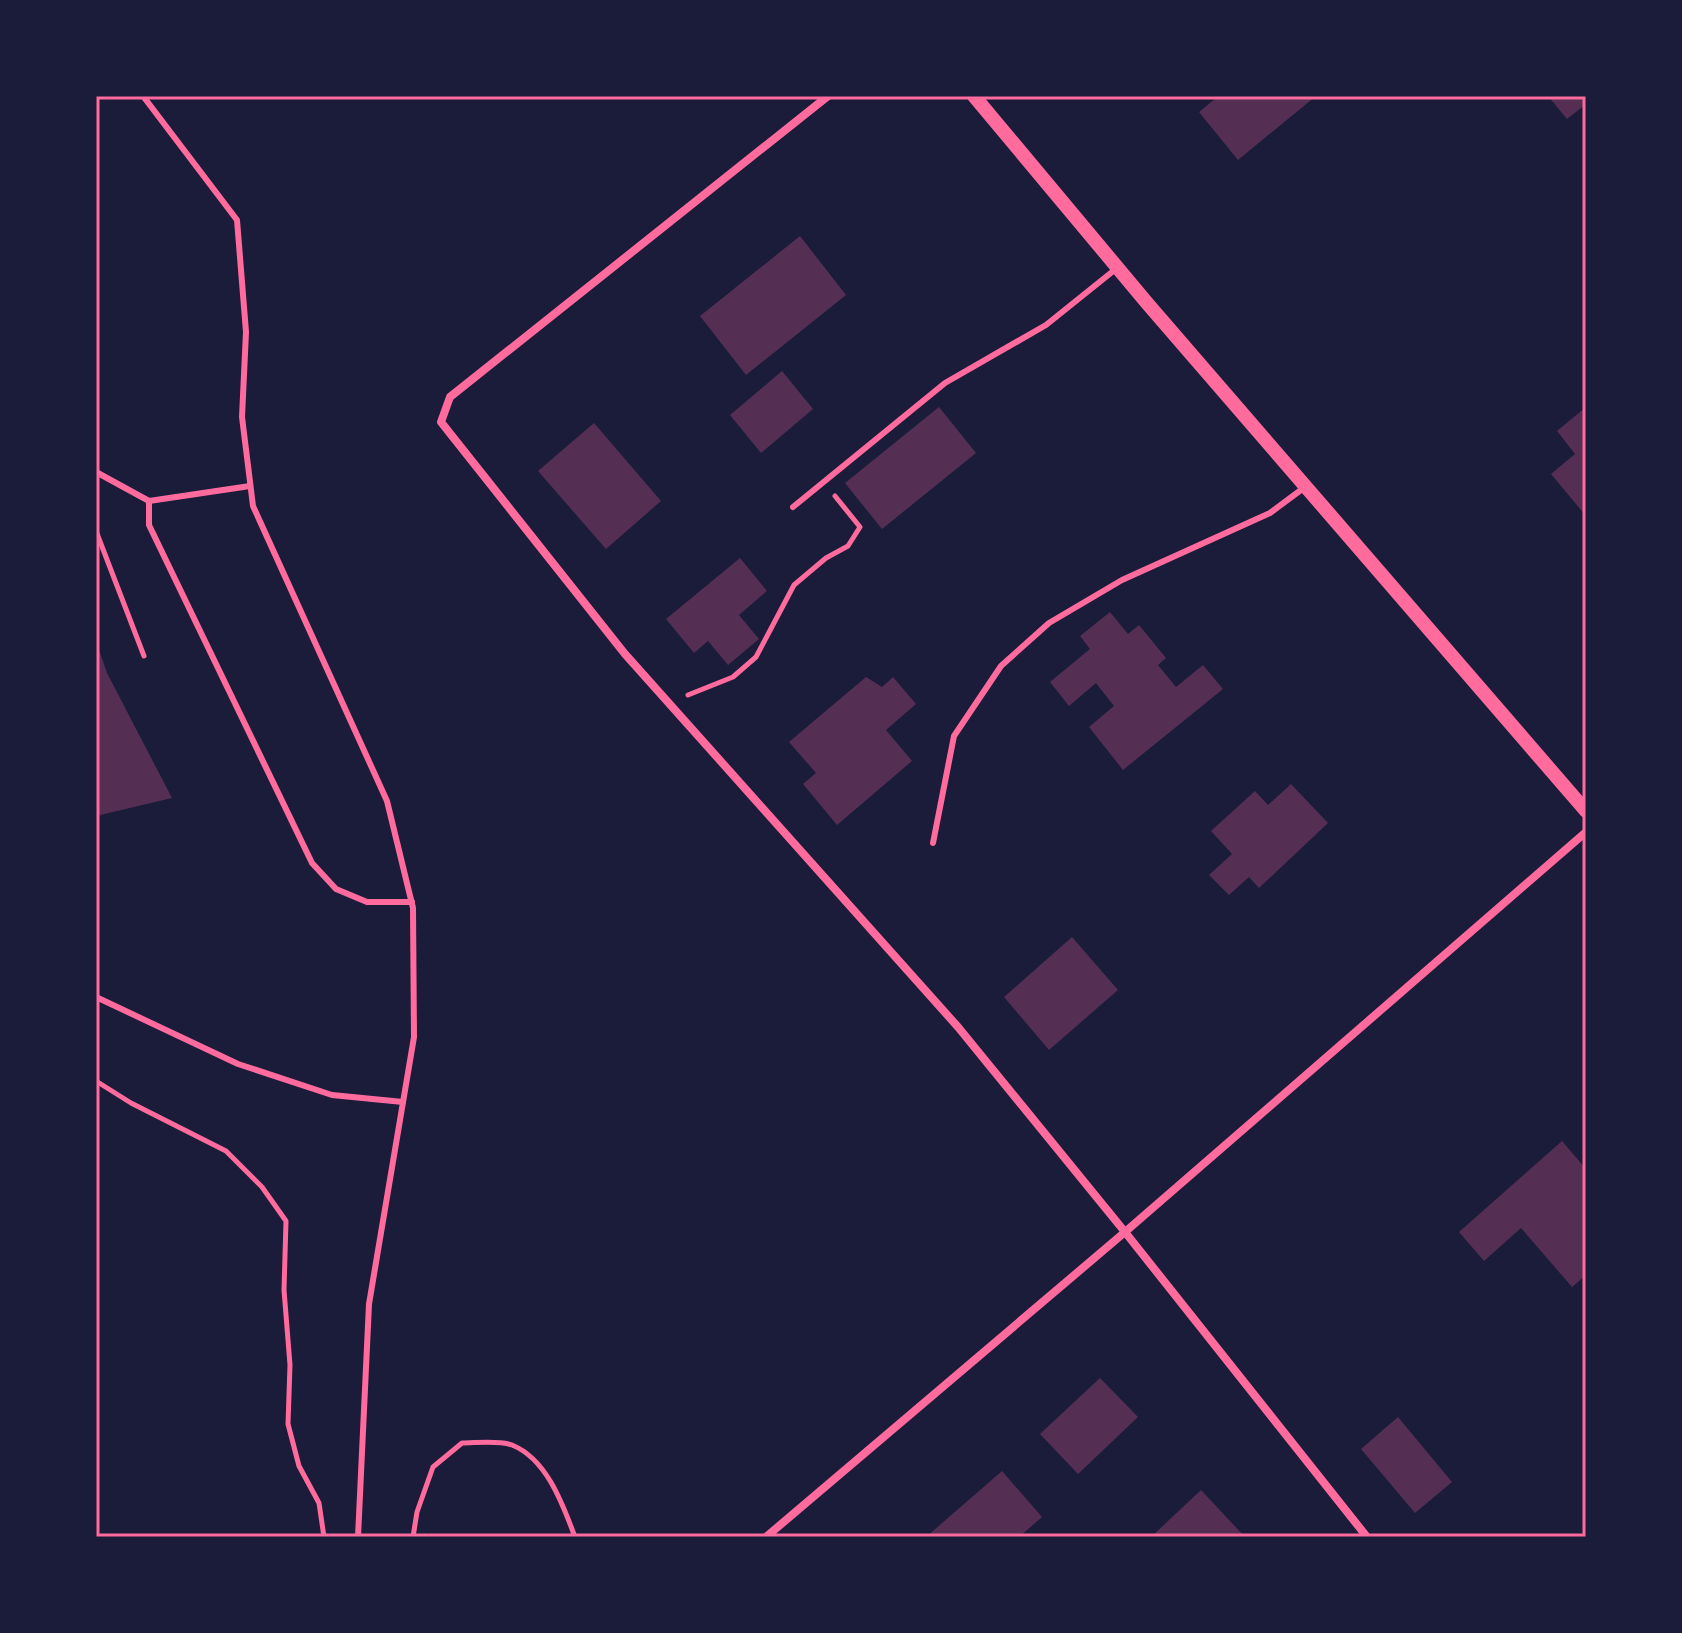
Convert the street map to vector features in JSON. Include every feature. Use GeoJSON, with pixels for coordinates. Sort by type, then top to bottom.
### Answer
{"type":"FeatureCollection","features":[{"type":"Feature","properties":{"kind":"street"},"geometry":{"type":"LineString","coordinates":[[828,96],[450,397],[441,422],[625,654],[958,1027],[1367,1537]]}},
{"type":"Feature","properties":{"kind":"street"},"geometry":{"type":"LineString","coordinates":[[974,96],[1117,268],[1586,811]]}},
{"type":"Feature","properties":{"kind":"street"},"geometry":{"type":"LineString","coordinates":[[766,1537],[1125,1232],[1586,832]]}},
{"type":"Feature","properties":{"kind":"lane"},"geometry":{"type":"LineString","coordinates":[[143,96],[237,220],[246,332],[242,417],[253,506],[387,801],[412,902],[414,1037],[369,1304],[358,1537]]}},
{"type":"Feature","properties":{"kind":"lane"},"geometry":{"type":"LineString","coordinates":[[793,507],[945,383],[1046,325],[1117,268]]}},
{"type":"Feature","properties":{"kind":"lane"},"geometry":{"type":"LineString","coordinates":[[96,472],[149,501],[250,486]]}},
{"type":"Feature","properties":{"kind":"lane"},"geometry":{"type":"LineString","coordinates":[[933,843],[954,736],[1001,666],[1061,615],[1122,580],[1270,513],[1305,487]]}},
{"type":"Feature","properties":{"kind":"lane"},"geometry":{"type":"LineString","coordinates":[[149,501],[149,525],[312,863],[336,889],[367,902],[412,902]]}},
{"type":"Feature","properties":{"kind":"lane"},"geometry":{"type":"LineString","coordinates":[[96,997],[238,1064],[332,1095],[403,1102]]}},
{"type":"Feature","properties":{"kind":"path"},"geometry":{"type":"LineString","coordinates":[[668,702],[733,677],[756,657],[794,585],[826,558],[848,546],[860,527],[823,482]]}},
{"type":"Feature","properties":{"kind":"path"},"geometry":{"type":"LineString","coordinates":[[96,531],[144,656]]}},
{"type":"Feature","properties":{"kind":"path"},"geometry":{"type":"LineString","coordinates":[[96,1081],[131,1103],[226,1151],[262,1187],[286,1221],[284,1290],[290,1365],[288,1424],[299,1466],[319,1503],[324,1537]]}},
{"type":"Feature","properties":{"kind":"path"},"geometry":{"type":"LineString","coordinates":[[413,1537],[417,1512],[433,1467],[462,1443],[511,1444],[532,1458],[558,1494],[575,1537]]}},
{"type":"Feature","properties":{"kind":"building"},"geometry":{"type":"Polygon","coordinates":[[[1214,96],[1316,96],[1238,160],[1199,112],[1216,98],[1214,96]]]}},
{"type":"Feature","properties":{"kind":"building"},"geometry":{"type":"Polygon","coordinates":[[[1548,96],[1586,96],[1586,104],[1567,119],[1548,96]]]}},
{"type":"Feature","properties":{"kind":"building"},"geometry":{"type":"Polygon","coordinates":[[[800,236],[846,295],[746,375],[700,316],[800,236]]]}},
{"type":"Feature","properties":{"kind":"building"},"geometry":{"type":"Polygon","coordinates":[[[782,371],[813,409],[761,453],[730,415],[782,371]]]}},
{"type":"Feature","properties":{"kind":"building"},"geometry":{"type":"Polygon","coordinates":[[[939,407],[976,453],[882,529],[845,483],[939,407]]]}},
{"type":"Feature","properties":{"kind":"building"},"geometry":{"type":"Polygon","coordinates":[[[1586,407],[1586,516],[1551,474],[1575,454],[1557,431],[1586,407]]]}},
{"type":"Feature","properties":{"kind":"building"},"geometry":{"type":"Polygon","coordinates":[[[594,423],[661,501],[606,549],[538,471],[594,423]]]}},
{"type":"Feature","properties":{"kind":"building"},"geometry":{"type":"Polygon","coordinates":[[[740,558],[767,591],[739,615],[759,639],[728,665],[708,641],[694,653],[666,619],[740,558]]]}},
{"type":"Feature","properties":{"kind":"building"},"geometry":{"type":"Polygon","coordinates":[[[1110,612],[1128,634],[1139,625],[1166,658],[1158,665],[1176,687],[1203,665],[1223,689],[1123,770],[1089,727],[1114,706],[1096,683],[1069,706],[1050,682],[1090,649],[1080,636],[1110,612]]]}},
{"type":"Feature","properties":{"kind":"building"},"geometry":{"type":"Polygon","coordinates":[[[96,641],[107,673],[172,798],[96,816],[96,641]]]}},
{"type":"Feature","properties":{"kind":"building"},"geometry":{"type":"Polygon","coordinates":[[[866,677],[882,687],[893,677],[916,704],[886,730],[912,761],[837,825],[803,784],[816,773],[789,742],[866,677]]]}},
{"type":"Feature","properties":{"kind":"building"},"geometry":{"type":"Polygon","coordinates":[[[1291,784],[1328,823],[1259,888],[1249,877],[1229,895],[1209,875],[1232,854],[1211,831],[1255,791],[1268,805],[1291,784]]]}},
{"type":"Feature","properties":{"kind":"building"},"geometry":{"type":"Polygon","coordinates":[[[1072,937],[1118,990],[1049,1050],[1004,997],[1072,937]]]}},
{"type":"Feature","properties":{"kind":"building"},"geometry":{"type":"Polygon","coordinates":[[[1562,1141],[1586,1169],[1586,1275],[1572,1287],[1521,1228],[1484,1261],[1459,1232],[1562,1141]]]}},
{"type":"Feature","properties":{"kind":"building"},"geometry":{"type":"Polygon","coordinates":[[[1100,1378],[1138,1417],[1078,1474],[1040,1434],[1100,1378]]]}},
{"type":"Feature","properties":{"kind":"building"},"geometry":{"type":"Polygon","coordinates":[[[1398,1417],[1452,1482],[1415,1513],[1361,1449],[1398,1417]]]}},
{"type":"Feature","properties":{"kind":"building"},"geometry":{"type":"Polygon","coordinates":[[[1002,1471],[1042,1517],[1019,1537],[926,1537],[1002,1471]]]}},
{"type":"Feature","properties":{"kind":"building"},"geometry":{"type":"Polygon","coordinates":[[[1201,1490],[1245,1537],[1151,1537],[1201,1490]]]}}]}
